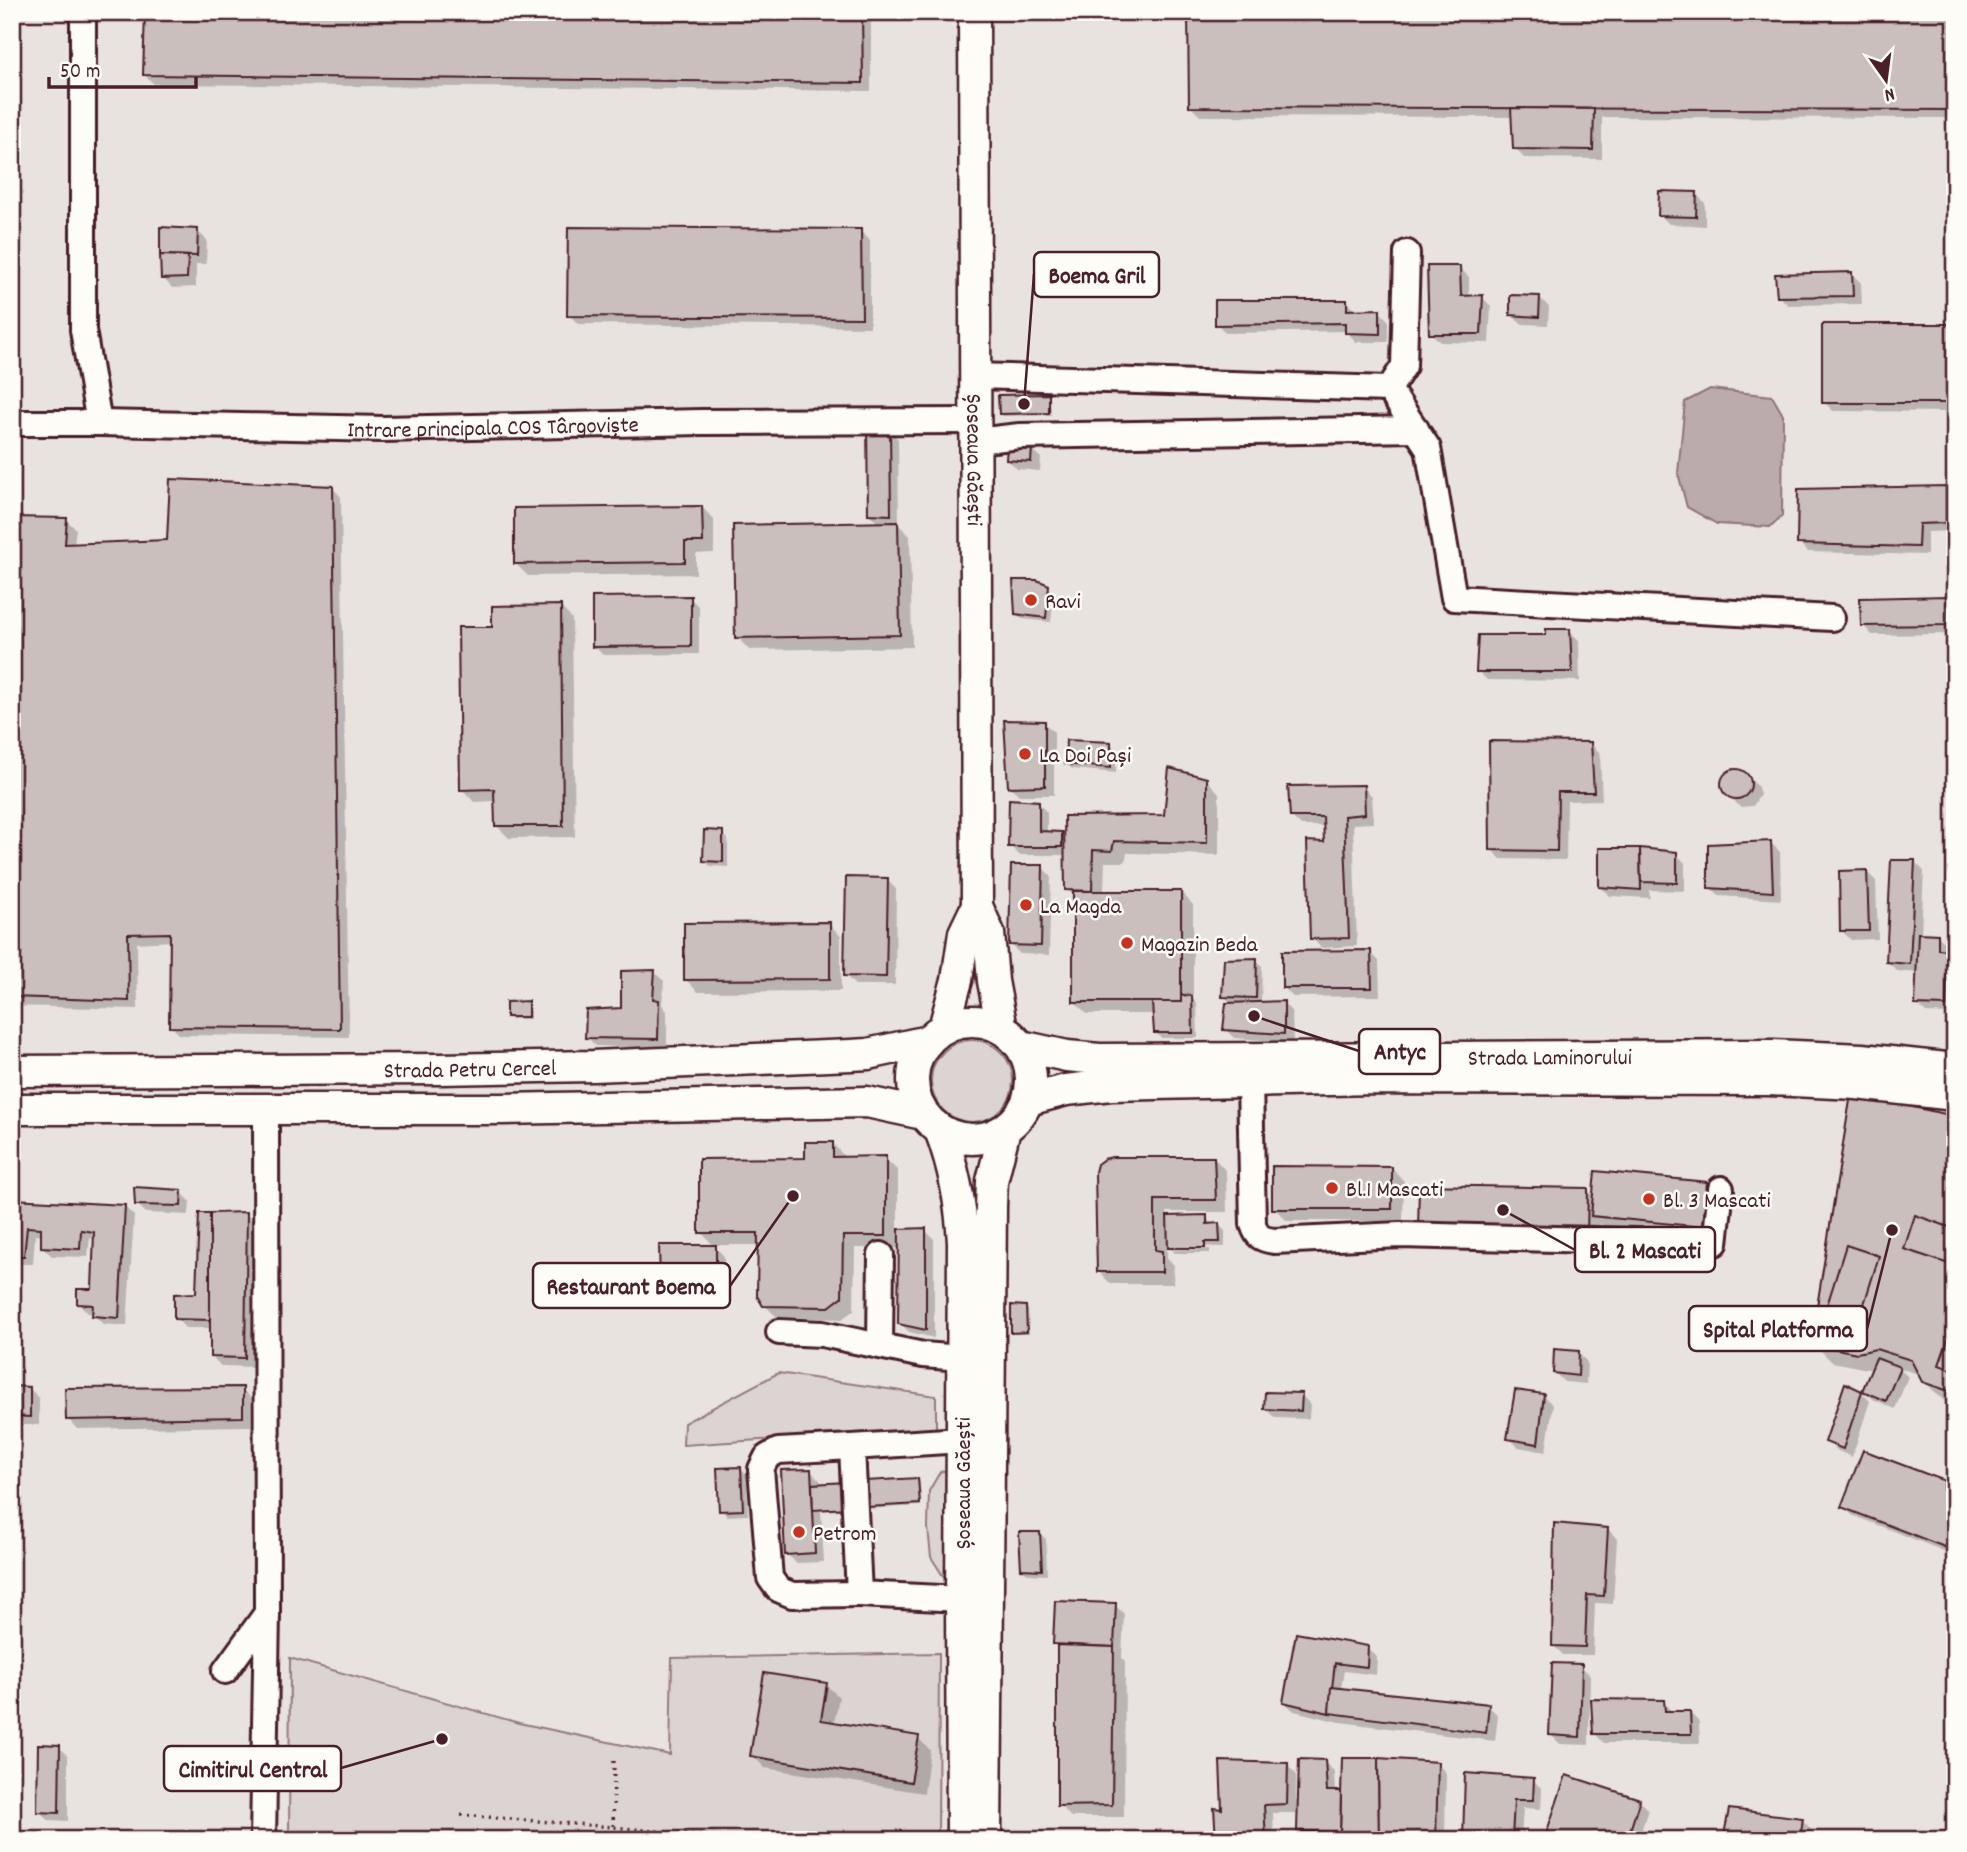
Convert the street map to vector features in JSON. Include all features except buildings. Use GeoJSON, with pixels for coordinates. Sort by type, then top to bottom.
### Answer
{"type":"FeatureCollection","features":[{"type":"Feature","properties":{"kind":"main road","name":"Șoseaua Găești"},"geometry":{"type":"LineString","coordinates":[[974,12],[977,906]]}},
{"type":"Feature","properties":{"kind":"main road"},"geometry":{"type":"LineString","coordinates":[[936,1035],[958,1023],[988,1023],[1011,1038],[1028,1060],[1031,1075],[1028,1100],[1019,1116],[1005,1129],[991,1136],[970,1139],[949,1135],[932,1122],[916,1100],[912,1080],[916,1059],[936,1035],[957,980],[964,933],[977,906]]}},
{"type":"Feature","properties":{"kind":"main road"},"geometry":{"type":"LineString","coordinates":[[977,906],[989,933],[993,981],[1011,1038]]}},
{"type":"Feature","properties":{"kind":"main road","name":"Strada Petru Cercel"},"geometry":{"type":"LineString","coordinates":[[12,1071],[440,1069],[812,1058],[868,1054],[936,1035]]}},
{"type":"Feature","properties":{"kind":"main road","name":"Strada Laminorului"},"geometry":{"type":"LineString","coordinates":[[1011,1038],[1048,1053],[1081,1058],[1414,1079],[1769,1080],[1857,1084],[1955,1095]]}},
{"type":"Feature","properties":{"kind":"main road","name":"Strada Laminorului"},"geometry":{"type":"LineString","coordinates":[[1028,1100],[1082,1087],[1250,1069],[1773,1055],[1862,1059],[1955,1069]]}},
{"type":"Feature","properties":{"kind":"main road","name":"Strada Petru Cercel"},"geometry":{"type":"LineString","coordinates":[[12,1109],[501,1109],[867,1102],[932,1122]]}},
{"type":"Feature","properties":{"kind":"main road","name":"Șoseaua Găești"},"geometry":{"type":"LineString","coordinates":[[932,1122],[950,1156],[961,1217],[962,1358],[975,1441]]}},
{"type":"Feature","properties":{"kind":"main road","name":"Șoseaua Găești"},"geometry":{"type":"LineString","coordinates":[[962,1840],[974,1599],[975,1441],[992,1181],[1005,1129]]}},
{"type":"Feature","properties":{"kind":"main road","name":"Șoseaua Găești"},"geometry":{"type":"LineString","coordinates":[[974,1599],[986,1840]]}},
{"type":"Feature","properties":{"kind":"lane"},"geometry":{"type":"LineString","coordinates":[[83,12],[83,330],[99,423]]}},
{"type":"Feature","properties":{"kind":"lane"},"geometry":{"type":"LineString","coordinates":[[1389,389],[1404,366],[1408,253]]}},
{"type":"Feature","properties":{"kind":"lane"},"geometry":{"type":"LineString","coordinates":[[975,376],[1389,389]]}},
{"type":"Feature","properties":{"kind":"lane"},"geometry":{"type":"LineString","coordinates":[[1389,389],[1429,449],[1454,598],[1832,618]]}},
{"type":"Feature","properties":{"kind":"lane","name":"Intrare principala COS Târgoviște"},"geometry":{"type":"LineString","coordinates":[[12,423],[383,429],[701,422],[975,431],[1020,436],[1416,429]]}},
{"type":"Feature","properties":{"kind":"lane"},"geometry":{"type":"LineString","coordinates":[[1250,1069],[1253,1224],[1256,1234],[1262,1240],[1400,1235],[1715,1243],[1721,1189]]}},
{"type":"Feature","properties":{"kind":"lane"},"geometry":{"type":"LineString","coordinates":[[263,1840],[267,1613],[266,1109]]}},
{"type":"Feature","properties":{"kind":"lane"},"geometry":{"type":"LineString","coordinates":[[880,1345],[881,1255]]}},
{"type":"Feature","properties":{"kind":"lane"},"geometry":{"type":"LineString","coordinates":[[779,1332],[822,1334],[923,1354],[962,1358]]}},
{"type":"Feature","properties":{"kind":"lane"},"geometry":{"type":"LineString","coordinates":[[974,1599],[859,1594],[792,1595],[778,1589],[770,1578],[761,1469],[767,1457],[778,1451],[975,1441]]}},
{"type":"Feature","properties":{"kind":"lane"},"geometry":{"type":"LineString","coordinates":[[852,1447],[859,1594]]}},
{"type":"Feature","properties":{"kind":"lane"},"geometry":{"type":"LineString","coordinates":[[225,1671],[267,1613]]}},
{"type":"Feature","properties":{"kind":"path"},"geometry":{"type":"LineString","coordinates":[[613,1840],[614,1756]]}},
{"type":"Feature","properties":{"kind":"path"},"geometry":{"type":"LineString","coordinates":[[461,1815],[613,1826],[728,1838],[727,1840]]}},
{"type":"Feature","properties":{"kind":"shaded area"},"geometry":{"type":"Polygon","coordinates":[[[12,12],[1955,12],[1955,1840],[12,1840],[12,12]]]}},
{"type":"Feature","properties":{"kind":"shaded area"},"geometry":{"type":"Polygon","coordinates":[[[1710,389],[1772,396],[1783,415],[1782,516],[1770,527],[1717,524],[1687,507],[1678,473],[1685,402],[1710,389]]]}},
{"type":"Feature","properties":{"kind":"shaded area"},"geometry":{"type":"Polygon","coordinates":[[[964,1040],[980,1040],[995,1047],[1006,1058],[1013,1073],[1010,1097],[1001,1110],[980,1122],[964,1122],[949,1115],[938,1104],[931,1089],[931,1073],[938,1058],[949,1047],[964,1040]]]}},
{"type":"Feature","properties":{"kind":"shaded area"},"geometry":{"type":"Polygon","coordinates":[[[778,1373],[936,1396],[936,1429],[683,1445],[684,1423],[778,1373]]]}},
{"type":"Feature","properties":{"kind":"shaded area"},"geometry":{"type":"Polygon","coordinates":[[[946,1470],[949,1579],[945,1579],[931,1557],[928,1528],[929,1491],[940,1472],[946,1470]]]}},
{"type":"Feature","properties":{"kind":"shaded area"},"geometry":{"type":"Polygon","coordinates":[[[939,1653],[938,1840],[289,1840],[290,1658],[519,1723],[670,1755],[672,1658],[939,1653]]]}},
{"type":"Feature","properties":{"kind":"place","name":"Boema Gril"},"geometry":{"type":"Point","coordinates":[1024,404]}},
{"type":"Feature","properties":{"kind":"place","name":"Ravi"},"geometry":{"type":"Point","coordinates":[1031,600]}},
{"type":"Feature","properties":{"kind":"place","name":"La Doi Pași"},"geometry":{"type":"Point","coordinates":[1025,754]}},
{"type":"Feature","properties":{"kind":"place","name":"La Magda"},"geometry":{"type":"Point","coordinates":[1026,905]}},
{"type":"Feature","properties":{"kind":"place","name":"Magazin Beda"},"geometry":{"type":"Point","coordinates":[1127,943]}},
{"type":"Feature","properties":{"kind":"place","name":"Antyc"},"geometry":{"type":"Point","coordinates":[1254,1016]}},
{"type":"Feature","properties":{"kind":"place","name":"Bl.1 Mascati"},"geometry":{"type":"Point","coordinates":[1332,1188]}},
{"type":"Feature","properties":{"kind":"place","name":"Restaurant Boema"},"geometry":{"type":"Point","coordinates":[793,1196]}},
{"type":"Feature","properties":{"kind":"place","name":"Bl. 3 Mascati"},"geometry":{"type":"Point","coordinates":[1649,1199]}},
{"type":"Feature","properties":{"kind":"place","name":"Bl. 2 Mascati"},"geometry":{"type":"Point","coordinates":[1503,1210]}},
{"type":"Feature","properties":{"kind":"place","name":"Spital Platforma"},"geometry":{"type":"Point","coordinates":[1892,1230]}},
{"type":"Feature","properties":{"kind":"place","name":"Petrom"},"geometry":{"type":"Point","coordinates":[799,1532]}},
{"type":"Feature","properties":{"kind":"place","name":"Cimitirul Central"},"geometry":{"type":"Point","coordinates":[442,1739]}}]}
